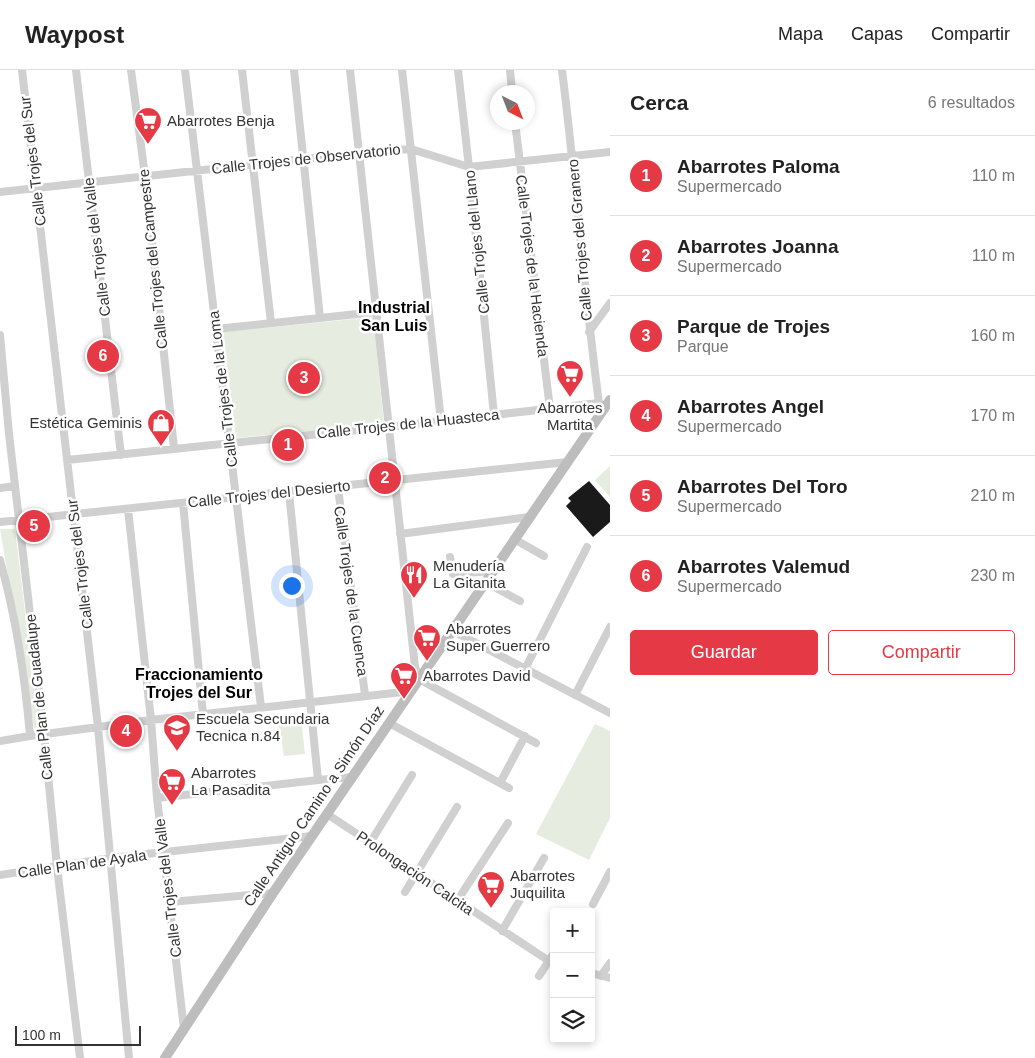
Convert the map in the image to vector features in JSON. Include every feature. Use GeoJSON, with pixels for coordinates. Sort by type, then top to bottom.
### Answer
{"type":"FeatureCollection","features":[{"type":"Feature","properties":{"kind":"main road","name":"Calle Antiguo Camino a Simón Díaz"},"geometry":{"type":"LineString","coordinates":[[165,1058],[273,893],[453,631],[605,403]]}},
{"type":"Feature","properties":{"kind":"street","name":"Calle Trojes del Sur"},"geometry":{"type":"LineString","coordinates":[[22,70],[98,727],[129,1058]]}},
{"type":"Feature","properties":{"kind":"street","name":"Calle Trojes del Valle"},"geometry":{"type":"LineString","coordinates":[[76,70],[121,455]]}},
{"type":"Feature","properties":{"kind":"street","name":"Calle Trojes del Campestre"},"geometry":{"type":"LineString","coordinates":[[132,70],[174,448]]}},
{"type":"Feature","properties":{"kind":"street","name":"Calle Trojes de la Loma"},"geometry":{"type":"LineString","coordinates":[[185,70],[261,707]]}},
{"type":"Feature","properties":{"kind":"street"},"geometry":{"type":"LineString","coordinates":[[242,70],[271,323]]}},
{"type":"Feature","properties":{"kind":"street"},"geometry":{"type":"LineString","coordinates":[[294,70],[320,318]]}},
{"type":"Feature","properties":{"kind":"street"},"geometry":{"type":"LineString","coordinates":[[350,70],[415,668],[420,679],[536,743]]}},
{"type":"Feature","properties":{"kind":"street"},"geometry":{"type":"LineString","coordinates":[[402,70],[441,421]]}},
{"type":"Feature","properties":{"kind":"street","name":"Calle Trojes del Llano"},"geometry":{"type":"LineString","coordinates":[[458,70],[494,415]]}},
{"type":"Feature","properties":{"kind":"street"},"geometry":{"type":"LineString","coordinates":[[510,70],[511,85]]}},
{"type":"Feature","properties":{"kind":"street","name":"Calle Trojes del Granero"},"geometry":{"type":"LineString","coordinates":[[562,70],[573,156],[589,332],[605,403]]}},
{"type":"Feature","properties":{"kind":"street","name":"Calle Trojes de la Hacienda"},"geometry":{"type":"LineString","coordinates":[[516,130],[550,409]]}},
{"type":"Feature","properties":{"kind":"street","name":"Calle Trojes de Observatorio"},"geometry":{"type":"LineString","coordinates":[[0,192],[410,149],[469,167],[610,152]]}},
{"type":"Feature","properties":{"kind":"street"},"geometry":{"type":"LineString","coordinates":[[589,332],[610,303]]}},
{"type":"Feature","properties":{"kind":"street"},"geometry":{"type":"LineString","coordinates":[[216,329],[376,312]]}},
{"type":"Feature","properties":{"kind":"street","name":"Calle Plan de Guadalupe"},"geometry":{"type":"LineString","coordinates":[[0,335],[2,378],[80,1058]]}},
{"type":"Feature","properties":{"kind":"street","name":"Calle Trojes de la Huasteca"},"geometry":{"type":"LineString","coordinates":[[67,460],[605,403]]}},
{"type":"Feature","properties":{"kind":"street"},"geometry":{"type":"LineString","coordinates":[[0,435],[9,434]]}},
{"type":"Feature","properties":{"kind":"street","name":"Calle Trojes del Desierto"},"geometry":{"type":"LineString","coordinates":[[0,522],[338,488],[567,462]]}},
{"type":"Feature","properties":{"kind":"street"},"geometry":{"type":"LineString","coordinates":[[0,488],[15,486]]}},
{"type":"Feature","properties":{"kind":"street","name":"Calle Trojes de la Cuenca"},"geometry":{"type":"LineString","coordinates":[[338,488],[365,695]]}},
{"type":"Feature","properties":{"kind":"street"},"geometry":{"type":"LineString","coordinates":[[289,492],[318,780]]}},
{"type":"Feature","properties":{"kind":"street"},"geometry":{"type":"LineString","coordinates":[[183,503],[203,714]]}},
{"type":"Feature","properties":{"kind":"street","name":"Calle Trojes del Valle"},"geometry":{"type":"LineString","coordinates":[[128,508],[151,720],[157,798],[184,1029]]}},
{"type":"Feature","properties":{"kind":"street"},"geometry":{"type":"LineString","coordinates":[[400,534],[529,517]]}},
{"type":"Feature","properties":{"kind":"street"},"geometry":{"type":"LineString","coordinates":[[514,539],[544,556]]}},
{"type":"Feature","properties":{"kind":"street"},"geometry":{"type":"LineString","coordinates":[[525,669],[587,547]]}},
{"type":"Feature","properties":{"kind":"street"},"geometry":{"type":"LineString","coordinates":[[450,557],[453,574],[492,571]]}},
{"type":"Feature","properties":{"kind":"street"},"geometry":{"type":"LineString","coordinates":[[0,560],[8,590],[19,650],[27,699],[30,736]]}},
{"type":"Feature","properties":{"kind":"street"},"geometry":{"type":"LineString","coordinates":[[485,582],[520,601]]}},
{"type":"Feature","properties":{"kind":"street"},"geometry":{"type":"LineString","coordinates":[[575,695],[610,627]]}},
{"type":"Feature","properties":{"kind":"street"},"geometry":{"type":"LineString","coordinates":[[453,631],[610,713]]}},
{"type":"Feature","properties":{"kind":"street"},"geometry":{"type":"LineString","coordinates":[[0,741],[151,720],[412,691]]}},
{"type":"Feature","properties":{"kind":"street"},"geometry":{"type":"LineString","coordinates":[[389,723],[509,788]]}},
{"type":"Feature","properties":{"kind":"street"},"geometry":{"type":"LineString","coordinates":[[500,783],[524,736]]}},
{"type":"Feature","properties":{"kind":"street"},"geometry":{"type":"LineString","coordinates":[[370,843],[412,775]]}},
{"type":"Feature","properties":{"kind":"street"},"geometry":{"type":"LineString","coordinates":[[157,798],[352,777]]}},
{"type":"Feature","properties":{"kind":"street"},"geometry":{"type":"LineString","coordinates":[[405,892],[457,807]]}},
{"type":"Feature","properties":{"kind":"street","name":"Prolongación Calcita"},"geometry":{"type":"LineString","coordinates":[[327,814],[550,961]]}},
{"type":"Feature","properties":{"kind":"street"},"geometry":{"type":"LineString","coordinates":[[457,901],[508,823]]}},
{"type":"Feature","properties":{"kind":"street","name":"Calle Plan de Ayala"},"geometry":{"type":"LineString","coordinates":[[0,875],[110,858],[312,836]]}},
{"type":"Feature","properties":{"kind":"street"},"geometry":{"type":"LineString","coordinates":[[502,931],[544,858]]}},
{"type":"Feature","properties":{"kind":"street"},"geometry":{"type":"LineString","coordinates":[[593,904],[609,877]]}},
{"type":"Feature","properties":{"kind":"street"},"geometry":{"type":"LineString","coordinates":[[170,902],[273,893]]}},
{"type":"Feature","properties":{"kind":"street"},"geometry":{"type":"LineString","coordinates":[[539,976],[550,963]]}},
{"type":"Feature","properties":{"kind":"street"},"geometry":{"type":"LineString","coordinates":[[602,976],[610,963]]}},
{"type":"Feature","properties":{"kind":"street"},"geometry":{"type":"LineString","coordinates":[[595,974],[610,978]]}},
{"type":"Feature","properties":{"kind":"shaded area"},"geometry":{"type":"Polygon","coordinates":[[[373,317],[384,424],[236,438],[223,332],[373,317]]]}},
{"type":"Feature","properties":{"kind":"shaded area"},"geometry":{"type":"Polygon","coordinates":[[[610,466],[610,497],[595,480],[610,466]]]}},
{"type":"Feature","properties":{"kind":"shaded area"},"geometry":{"type":"Polygon","coordinates":[[[0,529],[15,529],[39,728],[34,728],[0,529]]]}},
{"type":"Feature","properties":{"kind":"shaded area"},"geometry":{"type":"Polygon","coordinates":[[[301,718],[305,754],[284,756],[278,719],[301,718]]]}},
{"type":"Feature","properties":{"kind":"shaded area"},"geometry":{"type":"Polygon","coordinates":[[[595,724],[610,731],[610,818],[589,860],[536,834],[595,724]]]}},
{"type":"Feature","properties":{"kind":"building"},"geometry":{"type":"Polygon","coordinates":[[[308,376],[314,379],[317,385],[314,391],[308,394],[302,391],[299,385],[302,379],[308,376]]]}},
{"type":"Feature","properties":{"kind":"building"},"geometry":{"type":"Polygon","coordinates":[[[589,481],[610,505],[610,522],[593,537],[566,506],[571,501],[568,498],[589,481]]]}},
{"type":"Feature","properties":{"kind":"place","name":"Abarrotes Benja"},"geometry":{"type":"Point","coordinates":[148,145]}},
{"type":"Feature","properties":{"kind":"place","name":"Abarrotes Valemud"},"geometry":{"type":"Point","coordinates":[103,356]}},
{"type":"Feature","properties":{"kind":"place","name":"Parque de Trojes"},"geometry":{"type":"Point","coordinates":[304,378]}},
{"type":"Feature","properties":{"kind":"place","name":"Abarrotes Martita"},"geometry":{"type":"Point","coordinates":[570,398]}},
{"type":"Feature","properties":{"kind":"place","name":"Abarrotes Paloma"},"geometry":{"type":"Point","coordinates":[288,445]}},
{"type":"Feature","properties":{"kind":"place","name":"Estética Geminis"},"geometry":{"type":"Point","coordinates":[161,447]}},
{"type":"Feature","properties":{"kind":"place","name":"Abarrotes Joanna"},"geometry":{"type":"Point","coordinates":[385,478]}},
{"type":"Feature","properties":{"kind":"place","name":"Abarrotes Del Toro"},"geometry":{"type":"Point","coordinates":[34,526]}},
{"type":"Feature","properties":{"kind":"place","name":"Menudería La Gitanita"},"geometry":{"type":"Point","coordinates":[414,599]}},
{"type":"Feature","properties":{"kind":"place","name":"Abarrotes Super Guerrero"},"geometry":{"type":"Point","coordinates":[427,662]}},
{"type":"Feature","properties":{"kind":"place","name":"Abarrotes David"},"geometry":{"type":"Point","coordinates":[404,700]}},
{"type":"Feature","properties":{"kind":"place","name":"Abarrotes Angel"},"geometry":{"type":"Point","coordinates":[126,731]}},
{"type":"Feature","properties":{"kind":"place","name":"Escuela Secundaria Tecnica n.84"},"geometry":{"type":"Point","coordinates":[177,752]}},
{"type":"Feature","properties":{"kind":"place","name":"Abarrotes La Pasadita"},"geometry":{"type":"Point","coordinates":[172,806]}},
{"type":"Feature","properties":{"kind":"place","name":"Abarrotes Juquilita"},"geometry":{"type":"Point","coordinates":[491,909]}},
{"type":"Feature","properties":{"kind":"district","name":"Industrial San Luis"},"geometry":{"type":"Point","coordinates":[394,316]}},
{"type":"Feature","properties":{"kind":"district","name":"Fraccionamiento Trojes del Sur"},"geometry":{"type":"Point","coordinates":[199,683]}}]}
